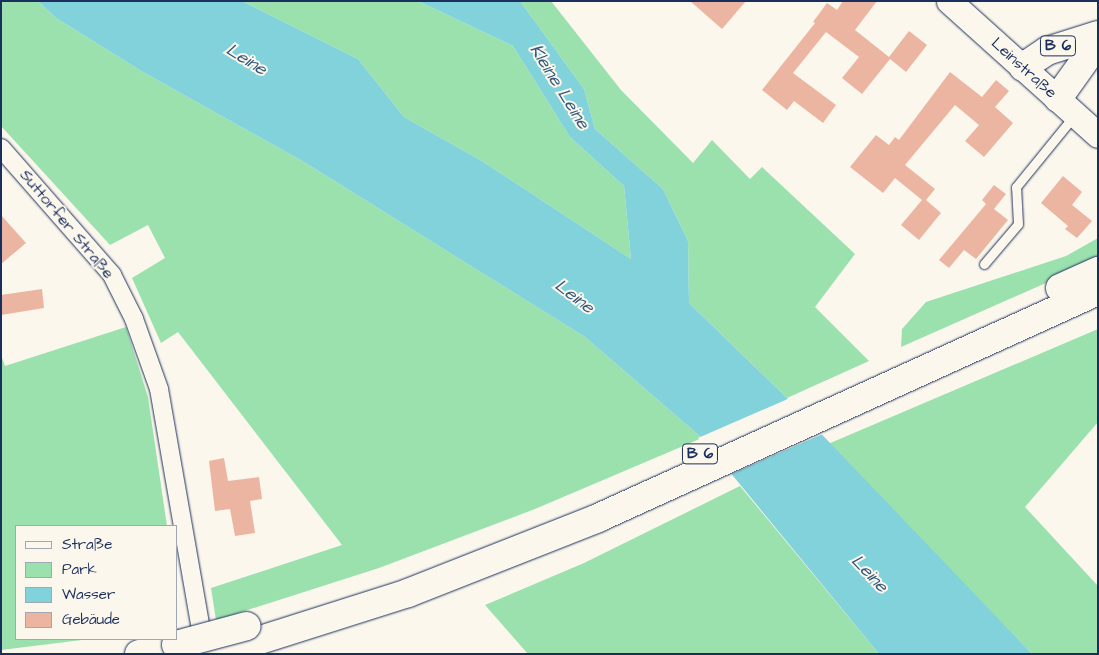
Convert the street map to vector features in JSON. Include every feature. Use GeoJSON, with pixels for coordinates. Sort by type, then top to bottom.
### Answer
{"type":"FeatureCollection","features":[{"type":"Feature","properties":{"kind":"highway","name":"B 6"},"geometry":{"type":"LineString","coordinates":[[1023,67],[1047,51],[1098,35]]}},
{"type":"Feature","properties":{"kind":"highway","name":"B 6"},"geometry":{"type":"LineString","coordinates":[[1066,106],[1098,42]]}},
{"type":"Feature","properties":{"kind":"highway","name":"B 6"},"geometry":{"type":"LineString","coordinates":[[959,345],[1098,271]]}},
{"type":"Feature","properties":{"kind":"highway","name":"B 6"},"geometry":{"type":"LineString","coordinates":[[139,654],[176,646],[248,635],[449,567],[723,444],[959,345],[1098,292]]}},
{"type":"Feature","properties":{"kind":"highway","name":"B 6"},"geometry":{"type":"LineString","coordinates":[[216,654],[248,635]]}},
{"type":"Feature","properties":{"kind":"street","name":"Leinstraße"},"geometry":{"type":"LineString","coordinates":[[958,4],[1023,67],[1098,135]]}},
{"type":"Feature","properties":{"kind":"street","name":"Suttorfer Straße"},"geometry":{"type":"LineString","coordinates":[[1,148],[112,274],[134,318],[159,389],[206,654]]}},
{"type":"Feature","properties":{"kind":"lane"},"geometry":{"type":"LineString","coordinates":[[984,264],[1018,224],[1016,187],[1066,106]]}},
{"type":"Feature","properties":{"kind":"green space"},"geometry":{"type":"Polygon","coordinates":[[[1,1],[38,1],[56,18],[143,72],[304,162],[585,337],[702,438],[535,509],[379,568],[216,620],[211,588],[342,545],[178,332],[161,343],[132,278],[165,258],[148,225],[110,245],[1,126],[1,1]]]}},
{"type":"Feature","properties":{"kind":"green space"},"geometry":{"type":"Polygon","coordinates":[[[242,1],[418,1],[513,46],[570,137],[624,186],[631,259],[482,161],[404,117],[358,59],[242,1]]]}},
{"type":"Feature","properties":{"kind":"green space"},"geometry":{"type":"Polygon","coordinates":[[[520,1],[551,1],[621,90],[693,163],[712,140],[750,179],[762,167],[855,254],[815,307],[869,361],[787,398],[689,303],[688,241],[663,189],[595,129],[584,89],[520,1]]]}},
{"type":"Feature","properties":{"kind":"green space"},"geometry":{"type":"Polygon","coordinates":[[[1098,238],[1098,260],[901,347],[902,329],[926,302],[1066,256],[1098,238]]]}},
{"type":"Feature","properties":{"kind":"green space"},"geometry":{"type":"Polygon","coordinates":[[[126,327],[148,397],[167,525],[15,525],[15,640],[82,640],[1,650],[1,355],[5,366],[126,327]]]}},
{"type":"Feature","properties":{"kind":"green space"},"geometry":{"type":"Polygon","coordinates":[[[1098,329],[1098,422],[1025,507],[1098,586],[1098,654],[1032,654],[828,444],[1098,329]]]}},
{"type":"Feature","properties":{"kind":"green space"},"geometry":{"type":"Polygon","coordinates":[[[740,486],[879,654],[528,654],[485,605],[584,563],[740,486]]]}},
{"type":"Feature","properties":{"kind":"water"},"geometry":{"type":"Polygon","coordinates":[[[38,1],[242,1],[358,59],[404,117],[482,161],[631,259],[624,186],[570,137],[513,46],[418,1],[520,1],[584,89],[595,129],[663,189],[688,241],[689,303],[787,398],[1032,654],[879,654],[702,438],[585,337],[304,162],[143,72],[56,18],[38,1]]]}},
{"type":"Feature","properties":{"kind":"pier"},"geometry":{"type":"Polygon","coordinates":[[[790,398],[823,434],[729,475],[698,438],[790,398]]]}},
{"type":"Feature","properties":{"kind":"building"},"geometry":{"type":"Polygon","coordinates":[[[690,1],[746,1],[722,29],[690,1]]]}},
{"type":"Feature","properties":{"kind":"building"},"geometry":{"type":"Polygon","coordinates":[[[843,1],[877,1],[855,30],[889,57],[909,31],[927,45],[906,72],[890,59],[862,94],[842,78],[859,57],[826,32],[793,73],[836,105],[823,123],[794,101],[787,110],[762,90],[815,23],[813,22],[827,3],[837,10],[843,1]]]}},
{"type":"Feature","properties":{"kind":"building"},"geometry":{"type":"Polygon","coordinates":[[[950,72],[982,97],[996,80],[1009,91],[995,107],[1013,123],[984,157],[965,141],[979,125],[955,105],[905,165],[935,189],[926,200],[941,213],[919,240],[901,225],[922,200],[895,178],[883,193],[850,167],[876,135],[889,145],[895,137],[899,140],[950,72]]]}},
{"type":"Feature","properties":{"kind":"building"},"geometry":{"type":"Polygon","coordinates":[[[1063,176],[1082,192],[1072,205],[1092,221],[1077,238],[1065,229],[1068,226],[1041,203],[1063,176]]]}},
{"type":"Feature","properties":{"kind":"building"},"geometry":{"type":"Polygon","coordinates":[[[994,185],[1006,194],[994,209],[1008,220],[976,259],[964,250],[949,268],[939,260],[986,204],[982,200],[994,185]]]}},
{"type":"Feature","properties":{"kind":"building"},"geometry":{"type":"Polygon","coordinates":[[[1,215],[26,243],[1,264],[1,215]]]}},
{"type":"Feature","properties":{"kind":"building"},"geometry":{"type":"Polygon","coordinates":[[[42,289],[44,308],[1,315],[1,295],[42,289]]]}},
{"type":"Feature","properties":{"kind":"building"},"geometry":{"type":"Polygon","coordinates":[[[224,458],[228,481],[259,477],[262,499],[250,501],[255,533],[235,536],[230,509],[215,511],[209,461],[224,458]]]}},
{"type":"Feature","properties":{"kind":"water label","name":"Leine"},"geometry":{"type":"Point","coordinates":[246,60]}},
{"type":"Feature","properties":{"kind":"water label","name":"Kleine Leine"},"geometry":{"type":"Point","coordinates":[559,87]}},
{"type":"Feature","properties":{"kind":"water label","name":"Leine"},"geometry":{"type":"Point","coordinates":[574,297]}},
{"type":"Feature","properties":{"kind":"water label","name":"Leine"},"geometry":{"type":"Point","coordinates":[869,574]}}]}
